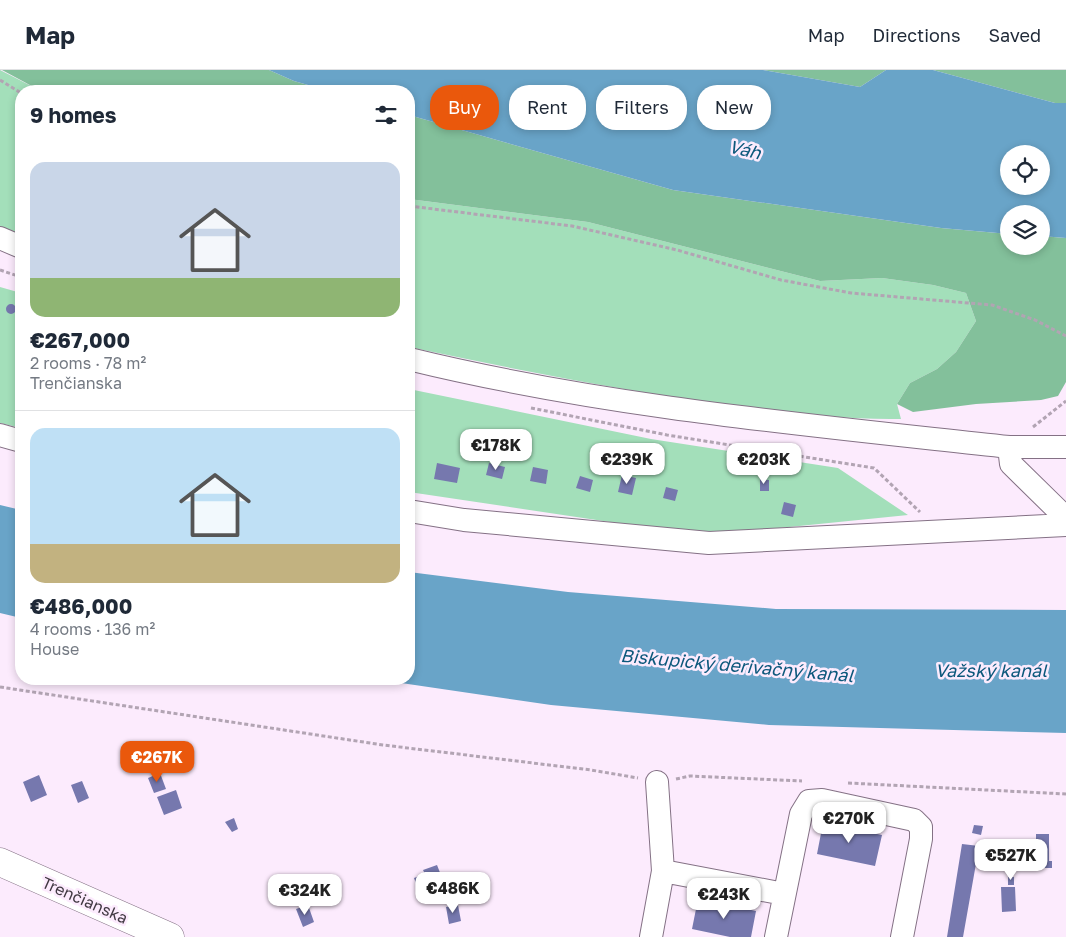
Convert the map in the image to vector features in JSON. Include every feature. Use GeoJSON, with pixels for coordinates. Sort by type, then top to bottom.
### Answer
{"type":"FeatureCollection","features":[{"type":"Feature","properties":{"kind":"main road","name":"Trenčianska"},"geometry":{"type":"LineString","coordinates":[[0,862],[170,937]]}},
{"type":"Feature","properties":{"kind":"street"},"geometry":{"type":"LineString","coordinates":[[0,238],[15,244]]}},
{"type":"Feature","properties":{"kind":"street"},"geometry":{"type":"LineString","coordinates":[[415,360],[539,386],[663,406],[1009,446],[1066,447]]}},
{"type":"Feature","properties":{"kind":"street"},"geometry":{"type":"LineString","coordinates":[[0,435],[15,439]]}},
{"type":"Feature","properties":{"kind":"street"},"geometry":{"type":"LineString","coordinates":[[1009,446],[1012,464],[1066,518]]}},
{"type":"Feature","properties":{"kind":"street"},"geometry":{"type":"LineString","coordinates":[[415,512],[464,520],[709,543],[1066,525]]}},
{"type":"Feature","properties":{"kind":"street"},"geometry":{"type":"LineString","coordinates":[[651,937],[663,871],[657,782]]}},
{"type":"Feature","properties":{"kind":"street"},"geometry":{"type":"LineString","coordinates":[[776,937],[801,814],[809,801],[822,800],[914,820],[921,827],[921,839],[902,937]]}},
{"type":"Feature","properties":{"kind":"street"},"geometry":{"type":"LineString","coordinates":[[663,871],[784,894]]}},
{"type":"Feature","properties":{"kind":"path"},"geometry":{"type":"LineString","coordinates":[[0,80],[15,89]]}},
{"type":"Feature","properties":{"kind":"path"},"geometry":{"type":"LineString","coordinates":[[415,207],[572,226],[677,250],[781,280],[851,294],[992,305],[1034,320],[1066,336]]}},
{"type":"Feature","properties":{"kind":"path"},"geometry":{"type":"LineString","coordinates":[[0,270],[15,275]]}},
{"type":"Feature","properties":{"kind":"path"},"geometry":{"type":"LineString","coordinates":[[1009,446],[1066,401]]}},
{"type":"Feature","properties":{"kind":"path"},"geometry":{"type":"LineString","coordinates":[[522,406],[667,435],[874,468],[925,518],[932,532]]}},
{"type":"Feature","properties":{"kind":"path"},"geometry":{"type":"LineString","coordinates":[[0,687],[383,745],[591,770],[657,782],[690,776],[810,782]]}},
{"type":"Feature","properties":{"kind":"path"},"geometry":{"type":"LineString","coordinates":[[839,783],[1066,794]]}},
{"type":"Feature","properties":{"kind":"green space"},"geometry":{"type":"Polygon","coordinates":[[[0,70],[29,85],[15,85],[15,234],[0,228],[0,70]]]}},
{"type":"Feature","properties":{"kind":"green space"},"geometry":{"type":"Polygon","coordinates":[[[2,70],[269,70],[308,85],[30,85],[2,70]]]}},
{"type":"Feature","properties":{"kind":"green space"},"geometry":{"type":"Polygon","coordinates":[[[763,70],[886,70],[860,87],[763,70]]]}},
{"type":"Feature","properties":{"kind":"green space"},"geometry":{"type":"Polygon","coordinates":[[[933,70],[1066,70],[1066,103],[1055,103],[933,70]]]}},
{"type":"Feature","properties":{"kind":"green space"},"geometry":{"type":"Polygon","coordinates":[[[415,117],[430,121],[430,130],[462,130],[673,190],[941,228],[1000,233],[1000,255],[1050,255],[1050,237],[1066,238],[1066,382],[1058,396],[1041,400],[976,404],[913,412],[897,404],[910,383],[937,369],[956,352],[976,321],[966,293],[933,285],[882,278],[820,281],[588,222],[415,200],[415,117]]]}},
{"type":"Feature","properties":{"kind":"green space"},"geometry":{"type":"Polygon","coordinates":[[[415,200],[588,222],[820,281],[882,278],[933,285],[966,293],[976,321],[956,352],[937,369],[910,383],[897,404],[901,419],[819,416],[696,400],[573,380],[415,348],[415,200]]]}},
{"type":"Feature","properties":{"kind":"green space"},"geometry":{"type":"Polygon","coordinates":[[[0,287],[15,291],[15,427],[0,423],[0,287]]]}},
{"type":"Feature","properties":{"kind":"green space"},"geometry":{"type":"Polygon","coordinates":[[[415,390],[651,439],[838,468],[908,515],[730,533],[630,525],[415,493],[415,390]]]}},
{"type":"Feature","properties":{"kind":"water","name":"Váh"},"geometry":{"type":"Polygon","coordinates":[[[269,70],[763,70],[860,87],[886,70],[933,70],[1055,103],[1066,103],[1066,238],[1050,237],[1050,205],[1000,205],[1000,233],[941,228],[673,190],[462,130],[499,130],[499,85],[430,85],[430,121],[415,117],[415,85],[308,85],[269,70]]]}},
{"type":"Feature","properties":{"kind":"water"},"geometry":{"type":"Polygon","coordinates":[[[0,505],[15,509],[15,617],[0,613],[0,505]]]}},
{"type":"Feature","properties":{"kind":"water","name":"Važský kanál"},"geometry":{"type":"Polygon","coordinates":[[[415,573],[568,592],[776,609],[1066,610],[1066,733],[769,725],[551,705],[415,685],[415,573]]]}},
{"type":"Feature","properties":{"kind":"building"},"geometry":{"type":"Polygon","coordinates":[[[7,305],[15,305],[15,313],[7,313],[7,305]]]}},
{"type":"Feature","properties":{"kind":"building"},"geometry":{"type":"Polygon","coordinates":[[[437,463],[460,468],[457,483],[434,479],[437,463]]]}},
{"type":"Feature","properties":{"kind":"building"},"geometry":{"type":"Polygon","coordinates":[[[489,463],[505,467],[502,479],[486,475],[489,463]]]}},
{"type":"Feature","properties":{"kind":"building"},"geometry":{"type":"Polygon","coordinates":[[[533,467],[548,470],[546,484],[530,481],[533,467]]]}},
{"type":"Feature","properties":{"kind":"building"},"geometry":{"type":"Polygon","coordinates":[[[622,475],[636,478],[632,495],[618,492],[622,475]]]}},
{"type":"Feature","properties":{"kind":"building"},"geometry":{"type":"Polygon","coordinates":[[[580,476],[593,480],[590,492],[576,488],[580,476]]]}},
{"type":"Feature","properties":{"kind":"building"},"geometry":{"type":"Polygon","coordinates":[[[760,479],[769,480],[769,491],[760,491],[760,479]]]}},
{"type":"Feature","properties":{"kind":"building"},"geometry":{"type":"Polygon","coordinates":[[[666,487],[678,490],[675,501],[663,498],[666,487]]]}},
{"type":"Feature","properties":{"kind":"building"},"geometry":{"type":"Polygon","coordinates":[[[784,502],[796,505],[793,517],[781,514],[784,502]]]}},
{"type":"Feature","properties":{"kind":"building"},"geometry":{"type":"Polygon","coordinates":[[[160,773],[166,789],[154,793],[148,778],[160,773]]]}},
{"type":"Feature","properties":{"kind":"building"},"geometry":{"type":"Polygon","coordinates":[[[39,775],[47,795],[31,802],[23,782],[39,775]]]}},
{"type":"Feature","properties":{"kind":"building"},"geometry":{"type":"Polygon","coordinates":[[[82,781],[89,798],[78,803],[71,785],[82,781]]]}},
{"type":"Feature","properties":{"kind":"building"},"geometry":{"type":"Polygon","coordinates":[[[176,790],[182,808],[164,815],[157,797],[176,790]]]}},
{"type":"Feature","properties":{"kind":"building"},"geometry":{"type":"Polygon","coordinates":[[[234,818],[238,829],[232,832],[225,822],[234,818]]]}},
{"type":"Feature","properties":{"kind":"building"},"geometry":{"type":"Polygon","coordinates":[[[823,823],[882,835],[875,866],[817,854],[823,823]]]}},
{"type":"Feature","properties":{"kind":"building"},"geometry":{"type":"Polygon","coordinates":[[[974,825],[983,826],[981,835],[972,833],[974,825]]]}},
{"type":"Feature","properties":{"kind":"building"},"geometry":{"type":"Polygon","coordinates":[[[1036,834],[1049,834],[1049,861],[1052,861],[1052,868],[1036,868],[1036,834]]]}},
{"type":"Feature","properties":{"kind":"building"},"geometry":{"type":"Polygon","coordinates":[[[962,844],[979,846],[963,937],[947,937],[962,844]]]}},
{"type":"Feature","properties":{"kind":"building"},"geometry":{"type":"Polygon","coordinates":[[[437,865],[448,893],[423,902],[414,878],[425,874],[423,870],[437,865]]]}},
{"type":"Feature","properties":{"kind":"building"},"geometry":{"type":"Polygon","coordinates":[[[1008,877],[1014,877],[1014,885],[1008,885],[1008,877]]]}},
{"type":"Feature","properties":{"kind":"building"},"geometry":{"type":"Polygon","coordinates":[[[1001,887],[1015,887],[1016,911],[1002,912],[1001,887]]]}},
{"type":"Feature","properties":{"kind":"building"},"geometry":{"type":"Polygon","coordinates":[[[284,891],[287,900],[280,902],[277,893],[284,891]]]}},
{"type":"Feature","properties":{"kind":"building"},"geometry":{"type":"Polygon","coordinates":[[[698,899],[756,911],[751,937],[730,937],[692,929],[698,899]]]}},
{"type":"Feature","properties":{"kind":"building"},"geometry":{"type":"Polygon","coordinates":[[[308,905],[314,922],[303,927],[296,909],[308,905]]]}},
{"type":"Feature","properties":{"kind":"building"},"geometry":{"type":"Polygon","coordinates":[[[458,905],[461,921],[449,924],[446,907],[458,905]]]}},
{"type":"Feature","properties":{"kind":"water label","name":"Biskupický derivačný kanál"},"geometry":{"type":"Point","coordinates":[737,665]}}]}
